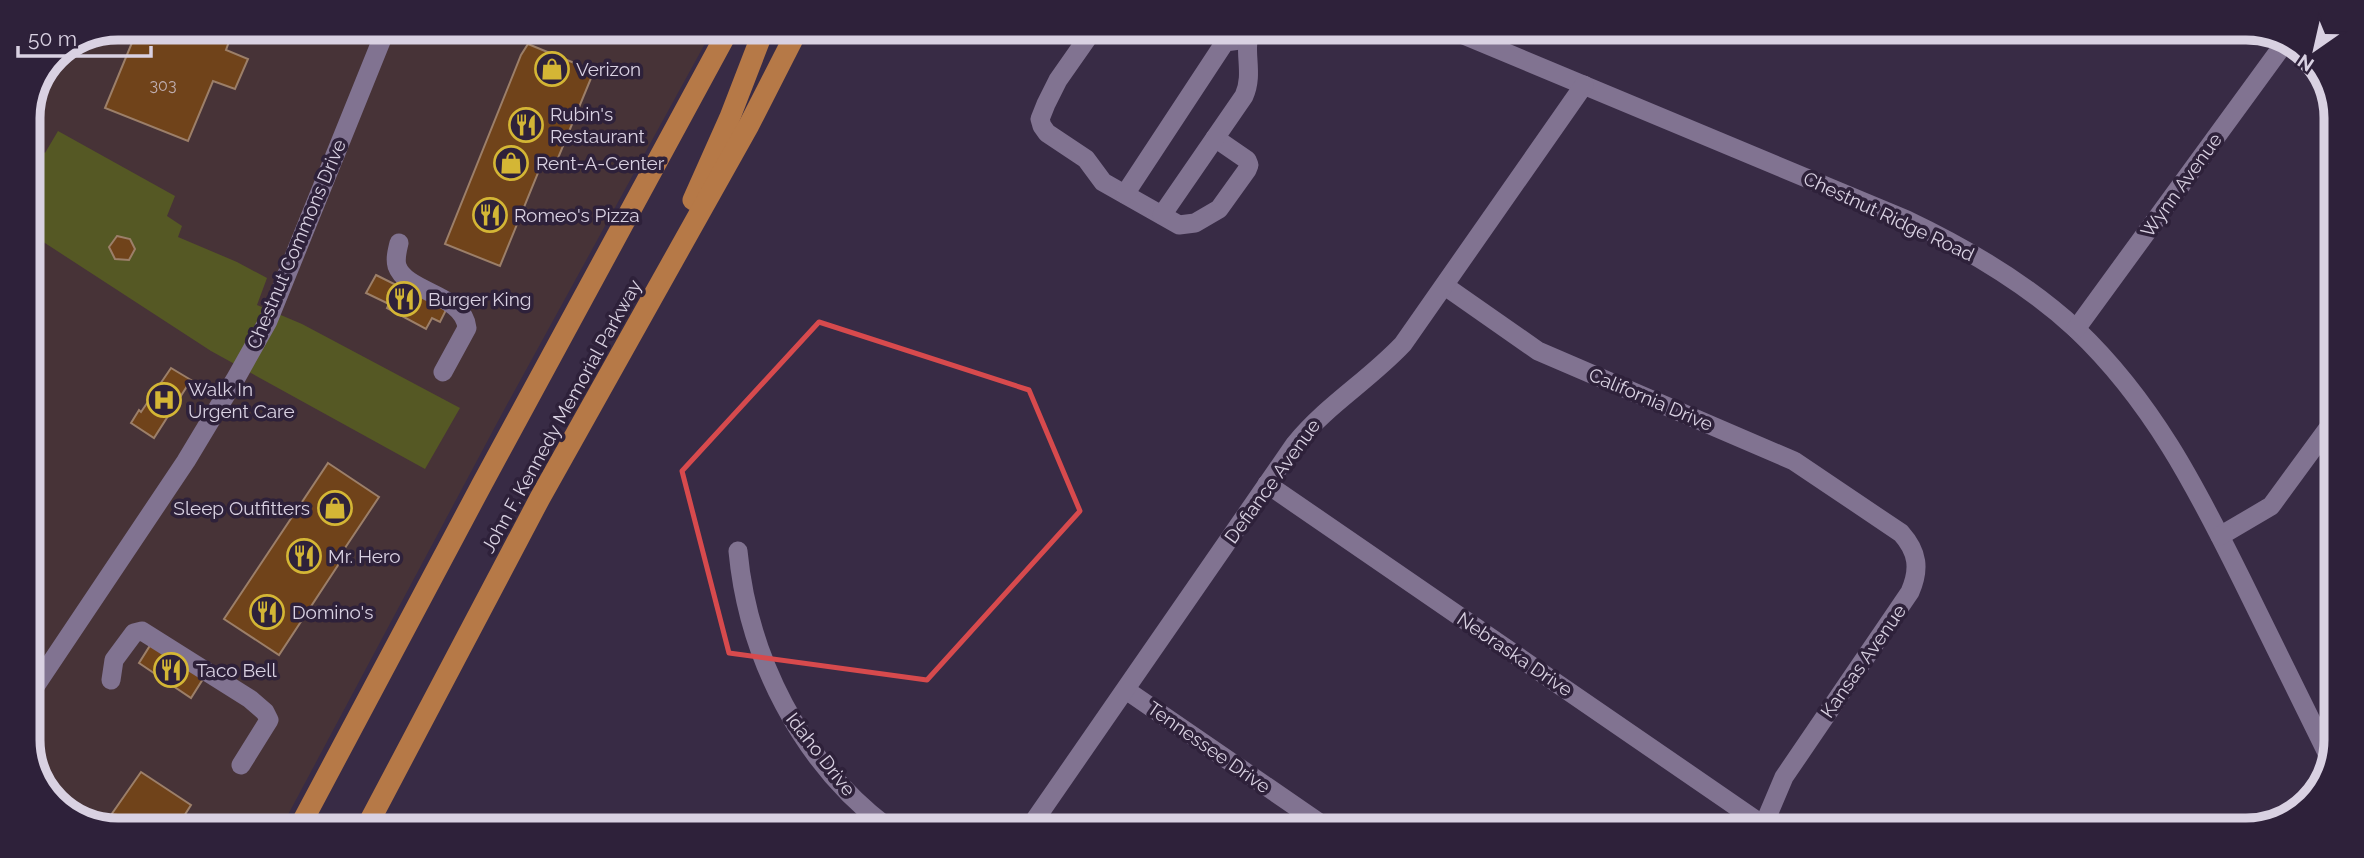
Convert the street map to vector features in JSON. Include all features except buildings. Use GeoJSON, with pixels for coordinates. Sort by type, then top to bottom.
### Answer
{"type":"FeatureCollection","features":[{"type":"Feature","properties":{"kind":"highway","name":"John F. Kennedy Memorial Parkway"},"geometry":{"type":"LineString","coordinates":[[304,818],[723,40]]}},
{"type":"Feature","properties":{"kind":"highway"},"geometry":{"type":"LineString","coordinates":[[639,321],[730,117],[760,40]]}},
{"type":"Feature","properties":{"kind":"highway","name":"John F. Kennedy Memorial Parkway"},"geometry":{"type":"LineString","coordinates":[[371,818],[540,498],[748,125],[792,40]]}},
{"type":"Feature","properties":{"kind":"street","name":"Chestnut Commons Drive"},"geometry":{"type":"LineString","coordinates":[[40,679],[186,461],[268,321],[382,40]]}},
{"type":"Feature","properties":{"kind":"street"},"geometry":{"type":"LineString","coordinates":[[1086,40],[1058,80],[1040,118],[1047,132],[1086,159],[1103,182],[1179,225],[1195,223],[1219,209],[1249,165],[1247,160],[1215,138]]}},
{"type":"Feature","properties":{"kind":"street"},"geometry":{"type":"LineString","coordinates":[[1125,194],[1225,42],[1232,40]]}},
{"type":"Feature","properties":{"kind":"street"},"geometry":{"type":"LineString","coordinates":[[1162,215],[1250,84],[1249,40]]}},
{"type":"Feature","properties":{"kind":"street","name":"Chestnut Ridge Road"},"geometry":{"type":"LineString","coordinates":[[1476,40],[1907,220],[1953,242],[1996,267],[2076,329],[2116,371],[2149,412],[2179,457],[2323,746]]}},
{"type":"Feature","properties":{"kind":"street","name":"Wynn Avenue"},"geometry":{"type":"LineString","coordinates":[[2076,329],[2280,49]]}},
{"type":"Feature","properties":{"kind":"street","name":"Defiance Avenue"},"geometry":{"type":"LineString","coordinates":[[1036,818],[1295,444],[1323,412],[1373,373],[1403,344],[1584,85]]}},
{"type":"Feature","properties":{"kind":"street"},"geometry":{"type":"LineString","coordinates":[[399,243],[396,261],[401,273],[459,310],[467,322],[467,328],[443,372]]}},
{"type":"Feature","properties":{"kind":"street","name":"California Drive"},"geometry":{"type":"LineString","coordinates":[[1445,286],[1538,351],[1775,451],[1861,506]]}},
{"type":"Feature","properties":{"kind":"street"},"geometry":{"type":"LineString","coordinates":[[2220,536],[2271,506],[2324,434]]}},
{"type":"Feature","properties":{"kind":"street","name":"Nebraska Drive"},"geometry":{"type":"LineString","coordinates":[[1267,484],[1749,818]]}},
{"type":"Feature","properties":{"kind":"street","name":"Kansas Avenue"},"geometry":{"type":"LineString","coordinates":[[1766,818],[1784,777],[1910,592],[1916,578],[1917,567],[1911,544],[1901,533],[1861,506]]}},
{"type":"Feature","properties":{"kind":"street","name":"Idaho Drive"},"geometry":{"type":"LineString","coordinates":[[738,551],[741,585],[749,620],[774,685],[790,716],[831,773],[877,818]]}},
{"type":"Feature","properties":{"kind":"street"},"geometry":{"type":"LineString","coordinates":[[111,680],[114,660],[134,633],[142,631],[151,634],[250,699],[265,712],[269,720],[241,765]]}},
{"type":"Feature","properties":{"kind":"street","name":"Tennessee Drive"},"geometry":{"type":"LineString","coordinates":[[1126,690],[1312,818]]}},
{"type":"Feature","properties":{"kind":"highlighted area"},"geometry":{"type":"Polygon","coordinates":[[[819,322],[1029,390],[1080,511],[927,680],[729,653],[682,471],[819,322]]]}},
{"type":"Feature","properties":{"kind":"shaded area"},"geometry":{"type":"Polygon","coordinates":[[[118,40],[707,40],[504,410],[286,818],[103,816],[75,805],[56,787],[44,765],[40,745],[40,118],[46,88],[63,63],[88,46],[118,40]]]}},
{"type":"Feature","properties":{"kind":"green space"},"geometry":{"type":"Polygon","coordinates":[[[58,131],[175,196],[167,216],[182,226],[178,237],[267,278],[257,305],[302,324],[460,408],[425,469],[211,351],[40,240],[40,150],[45,153],[58,131]]]}},
{"type":"Feature","properties":{"kind":"place","name":"Verizon"},"geometry":{"type":"Point","coordinates":[552,69]}},
{"type":"Feature","properties":{"kind":"place","name":"Rubin's Restaurant"},"geometry":{"type":"Point","coordinates":[526,125]}},
{"type":"Feature","properties":{"kind":"place","name":"Rent-A-Center"},"geometry":{"type":"Point","coordinates":[511,163]}},
{"type":"Feature","properties":{"kind":"place","name":"Romeo's Pizza"},"geometry":{"type":"Point","coordinates":[490,215]}},
{"type":"Feature","properties":{"kind":"place","name":"Burger King"},"geometry":{"type":"Point","coordinates":[404,299]}},
{"type":"Feature","properties":{"kind":"place","name":"Walk In Urgent Care"},"geometry":{"type":"Point","coordinates":[164,400]}},
{"type":"Feature","properties":{"kind":"place","name":"Sleep Outfitters"},"geometry":{"type":"Point","coordinates":[335,508]}},
{"type":"Feature","properties":{"kind":"place","name":"Mr. Hero"},"geometry":{"type":"Point","coordinates":[304,556]}},
{"type":"Feature","properties":{"kind":"place","name":"Domino's"},"geometry":{"type":"Point","coordinates":[267,612]}},
{"type":"Feature","properties":{"kind":"place","name":"Taco Bell"},"geometry":{"type":"Point","coordinates":[171,670]}}]}
